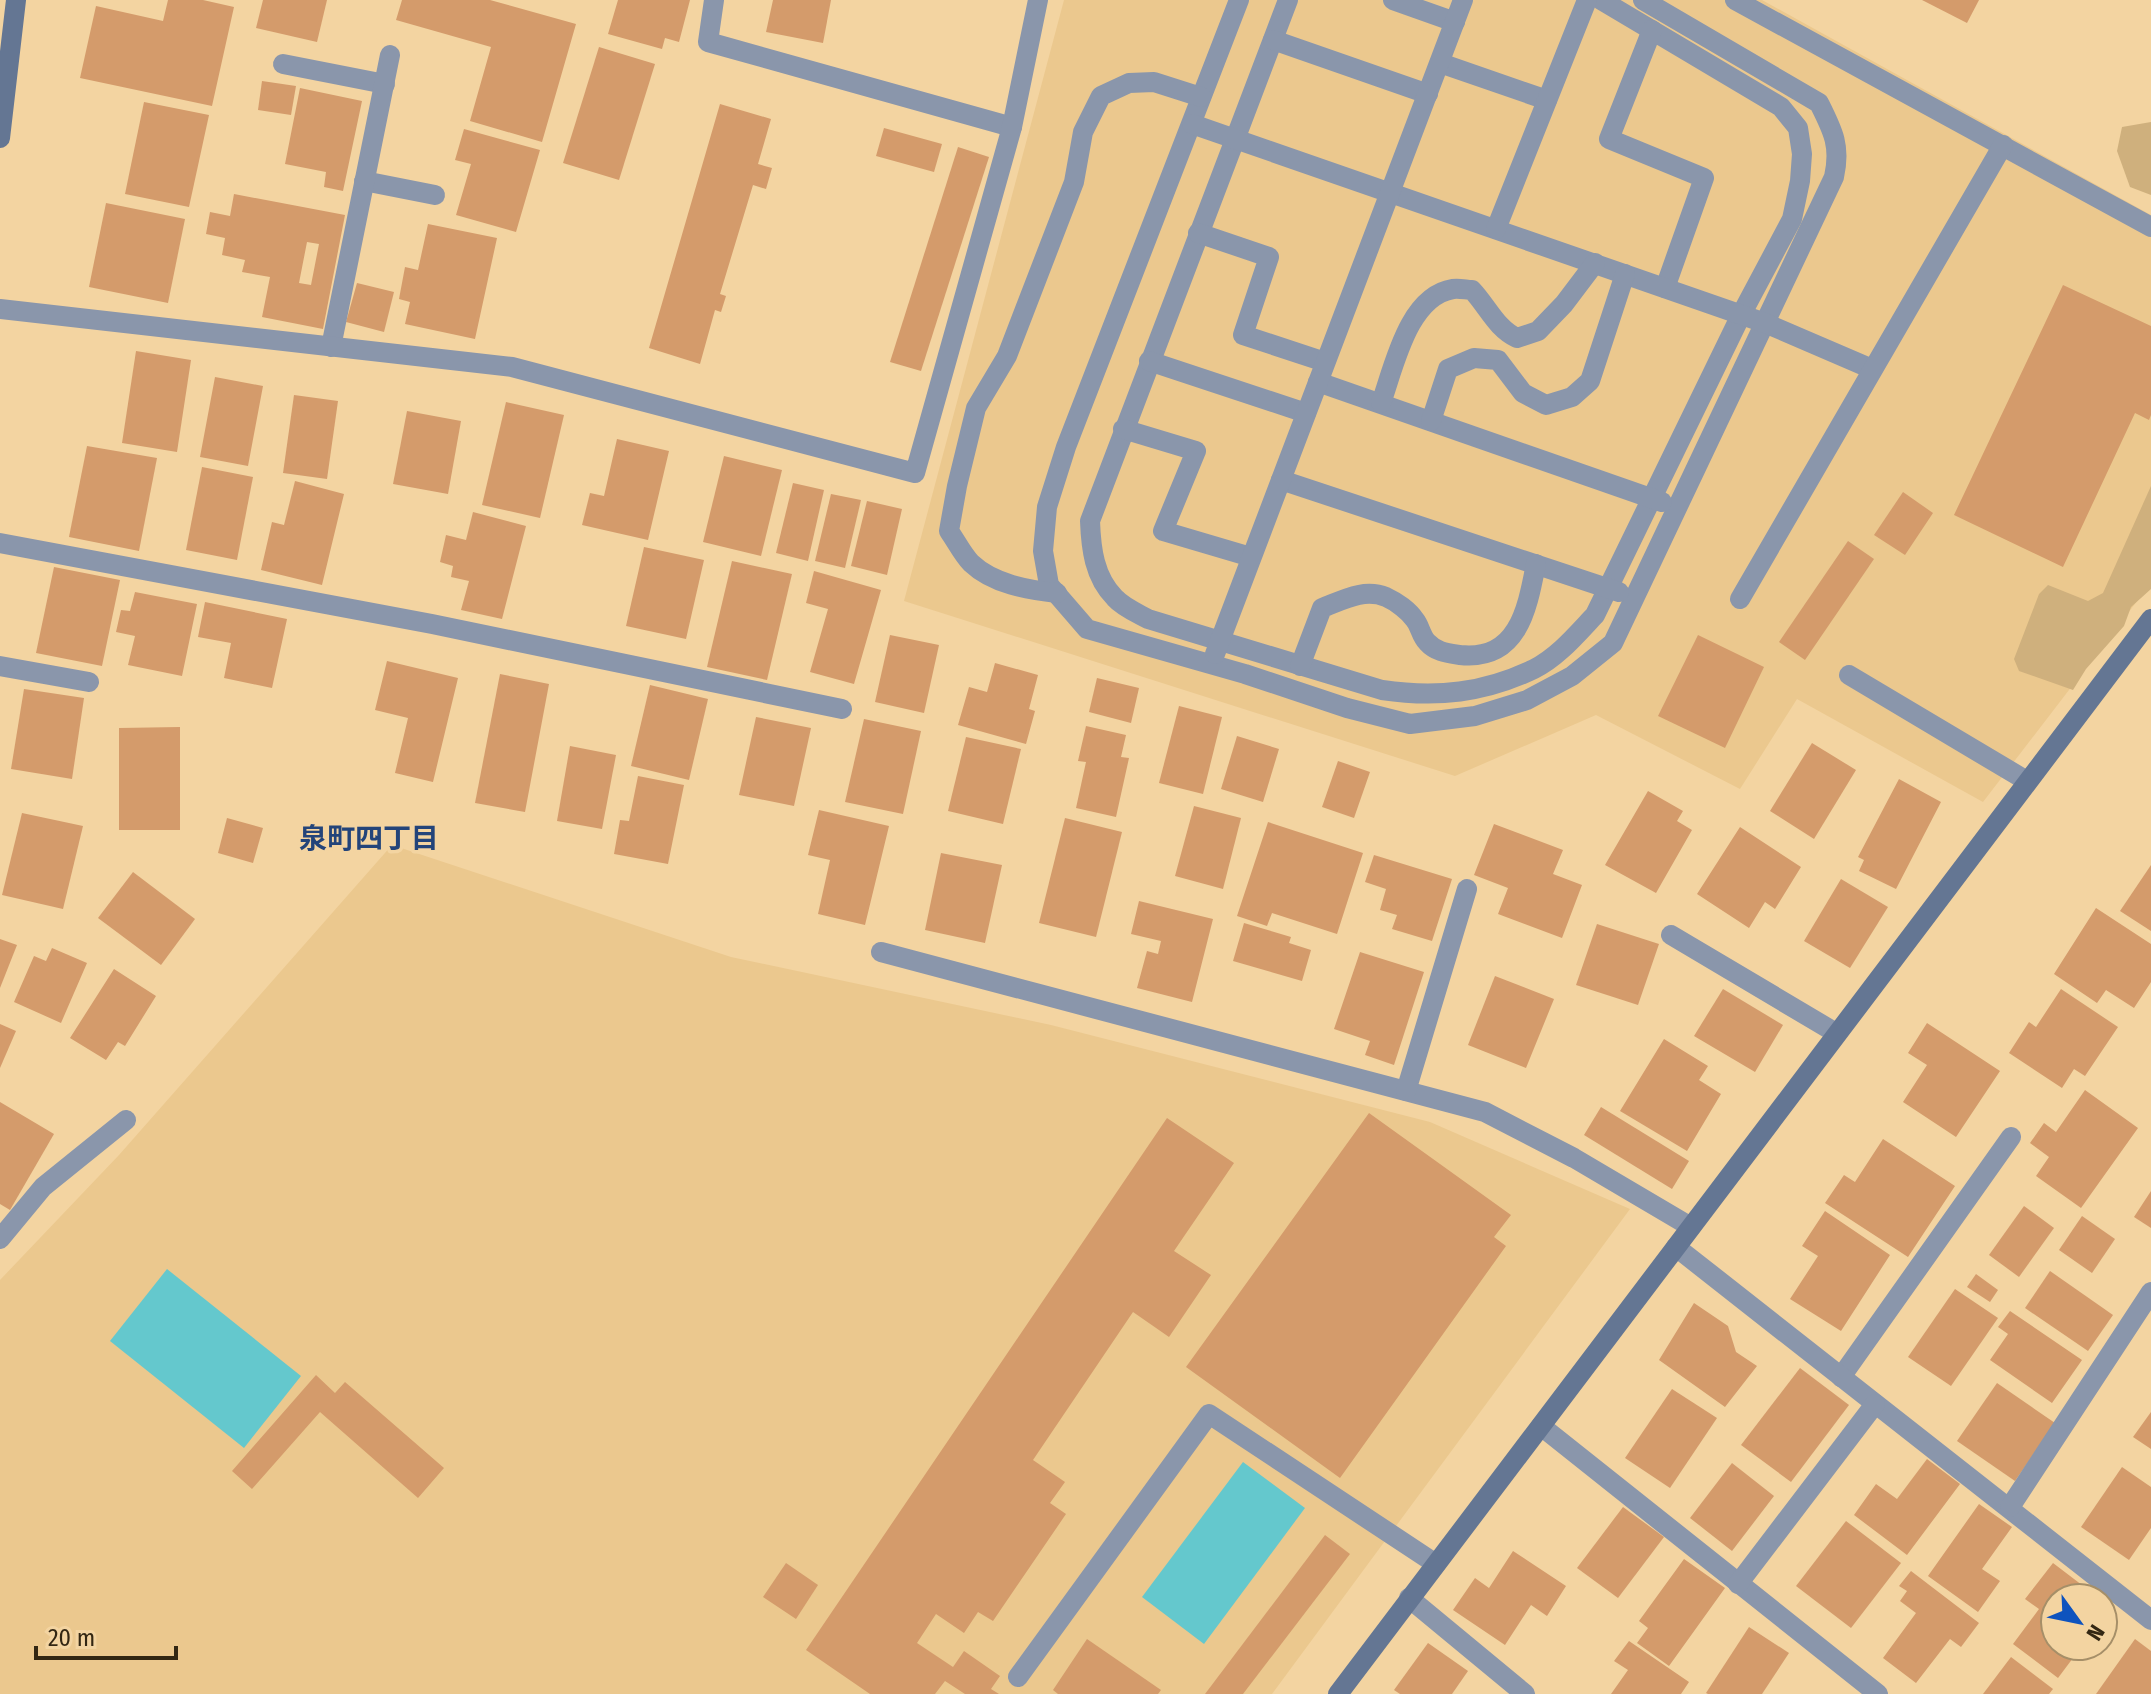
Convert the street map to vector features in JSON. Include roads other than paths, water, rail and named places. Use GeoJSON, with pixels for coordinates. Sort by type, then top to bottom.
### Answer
{"type":"FeatureCollection","features":[{"type":"Feature","properties":{"kind":"street"},"geometry":{"type":"LineString","coordinates":[[0,138],[16,0]]}},
{"type":"Feature","properties":{"kind":"street"},"geometry":{"type":"LineString","coordinates":[[714,0],[708,42],[1012,127]]}},
{"type":"Feature","properties":{"kind":"street"},"geometry":{"type":"LineString","coordinates":[[0,309],[512,367],[915,473],[1012,127],[1038,0]]}},
{"type":"Feature","properties":{"kind":"street"},"geometry":{"type":"LineString","coordinates":[[1239,0],[1066,447],[1047,507],[1043,551],[1049,585],[1087,629],[1211,664],[1347,708],[1410,724],[1475,716],[1527,700],[1572,676],[1613,643],[1834,177],[1839,156],[1833,132],[1819,103],[1643,0]]}},
{"type":"Feature","properties":{"kind":"street"},"geometry":{"type":"LineString","coordinates":[[1288,0],[1090,521],[1092,551],[1101,579],[1116,600],[1148,619],[1382,690],[1421,696],[1457,693],[1536,668],[1565,647],[1595,615],[1741,315],[1792,219],[1802,154],[1798,128],[1781,107],[1601,0]]}},
{"type":"Feature","properties":{"kind":"street"},"geometry":{"type":"LineString","coordinates":[[1393,0],[1455,22]]}},
{"type":"Feature","properties":{"kind":"street"},"geometry":{"type":"LineString","coordinates":[[1211,664],[1463,0]]}},
{"type":"Feature","properties":{"kind":"street"},"geometry":{"type":"LineString","coordinates":[[1496,229],[1587,0]]}},
{"type":"Feature","properties":{"kind":"street"},"geometry":{"type":"LineString","coordinates":[[1735,0],[2151,227]]}},
{"type":"Feature","properties":{"kind":"street"},"geometry":{"type":"LineString","coordinates":[[1652,30],[1609,139],[1704,178],[1665,288]]}},
{"type":"Feature","properties":{"kind":"street"},"geometry":{"type":"LineString","coordinates":[[1273,40],[1428,94]]}},
{"type":"Feature","properties":{"kind":"street"},"geometry":{"type":"LineString","coordinates":[[331,347],[390,55]]}},
{"type":"Feature","properties":{"kind":"street"},"geometry":{"type":"LineString","coordinates":[[1440,63],[1547,100]]}},
{"type":"Feature","properties":{"kind":"street"},"geometry":{"type":"LineString","coordinates":[[283,64],[385,84]]}},
{"type":"Feature","properties":{"kind":"street"},"geometry":{"type":"LineString","coordinates":[[1057,593],[1036,591],[996,579],[971,563],[949,531],[976,408],[1007,356],[1074,182],[1083,132],[1101,96],[1129,83],[1154,82],[1201,97]]}},
{"type":"Feature","properties":{"kind":"street"},"geometry":{"type":"LineString","coordinates":[[1192,124],[1765,323],[1872,369]]}},
{"type":"Feature","properties":{"kind":"street"},"geometry":{"type":"LineString","coordinates":[[1740,599],[2003,145]]}},
{"type":"Feature","properties":{"kind":"street"},"geometry":{"type":"LineString","coordinates":[[364,181],[435,195]]}},
{"type":"Feature","properties":{"kind":"street"},"geometry":{"type":"LineString","coordinates":[[1198,233],[1269,257],[1243,335],[1381,403],[1677,507]]}},
{"type":"Feature","properties":{"kind":"street"},"geometry":{"type":"LineString","coordinates":[[1381,403],[1413,316],[1433,298],[1452,289],[1472,290],[1486,305],[1502,331],[1517,338],[1538,331],[1564,304],[1595,263]]}},
{"type":"Feature","properties":{"kind":"street"},"geometry":{"type":"LineString","coordinates":[[1431,421],[1448,369],[1474,358],[1498,360],[1523,393],[1546,405],[1572,397],[1590,381],[1625,274]]}},
{"type":"Feature","properties":{"kind":"street"},"geometry":{"type":"LineString","coordinates":[[1149,361],[1306,413]]}},
{"type":"Feature","properties":{"kind":"street"},"geometry":{"type":"LineString","coordinates":[[1123,429],[1196,451],[1163,531],[1251,557]]}},
{"type":"Feature","properties":{"kind":"street"},"geometry":{"type":"LineString","coordinates":[[1281,480],[1635,597]]}},
{"type":"Feature","properties":{"kind":"street"},"geometry":{"type":"LineString","coordinates":[[0,543],[432,624],[842,709]]}},
{"type":"Feature","properties":{"kind":"street"},"geometry":{"type":"LineString","coordinates":[[1300,666],[1322,608],[1369,593],[1387,598],[1403,608],[1416,621],[1425,640],[1442,653],[1470,656],[1495,652],[1516,633],[1528,604],[1536,564]]}},
{"type":"Feature","properties":{"kind":"street"},"geometry":{"type":"LineString","coordinates":[[1338,1694],[2151,619]]}},
{"type":"Feature","properties":{"kind":"street"},"geometry":{"type":"LineString","coordinates":[[0,666],[89,682]]}},
{"type":"Feature","properties":{"kind":"street"},"geometry":{"type":"LineString","coordinates":[[1849,675],[2027,781]]}},
{"type":"Feature","properties":{"kind":"street"},"geometry":{"type":"LineString","coordinates":[[1406,1091],[1467,889]]}},
{"type":"Feature","properties":{"kind":"street"},"geometry":{"type":"LineString","coordinates":[[1671,935],[1836,1033]]}},
{"type":"Feature","properties":{"kind":"street"},"geometry":{"type":"LineString","coordinates":[[881,952],[1485,1112],[1574,1158],[1691,1227]]}},
{"type":"Feature","properties":{"kind":"street"},"geometry":{"type":"LineString","coordinates":[[0,1239],[43,1187],[126,1120]]}},
{"type":"Feature","properties":{"kind":"street"},"geometry":{"type":"LineString","coordinates":[[1841,1377],[2011,1137]]}},
{"type":"Feature","properties":{"kind":"street"},"geometry":{"type":"LineString","coordinates":[[1676,1247],[2151,1620]]}},
{"type":"Feature","properties":{"kind":"street"},"geometry":{"type":"LineString","coordinates":[[2010,1507],[2151,1292]]}},
{"type":"Feature","properties":{"kind":"street"},"geometry":{"type":"LineString","coordinates":[[1738,1584],[1875,1404]]}},
{"type":"Feature","properties":{"kind":"street"},"geometry":{"type":"LineString","coordinates":[[1018,1677],[1209,1414],[1436,1564]]}},
{"type":"Feature","properties":{"kind":"street"},"geometry":{"type":"LineString","coordinates":[[1541,1426],[1878,1694]]}},
{"type":"Feature","properties":{"kind":"street"},"geometry":{"type":"LineString","coordinates":[[1409,1598],[1525,1694]]}},
{"type":"Feature","properties":{"kind":"water"},"geometry":{"type":"Polygon","coordinates":[[[167,1269],[301,1376],[244,1448],[110,1341],[167,1269]]]}},
{"type":"Feature","properties":{"kind":"water"},"geometry":{"type":"Polygon","coordinates":[[[1243,1462],[1305,1508],[1204,1644],[1142,1597],[1243,1462]]]}},
{"type":"Feature","properties":{"kind":"district","name":"泉町四丁目"},"geometry":{"type":"Point","coordinates":[369,838]}}]}
